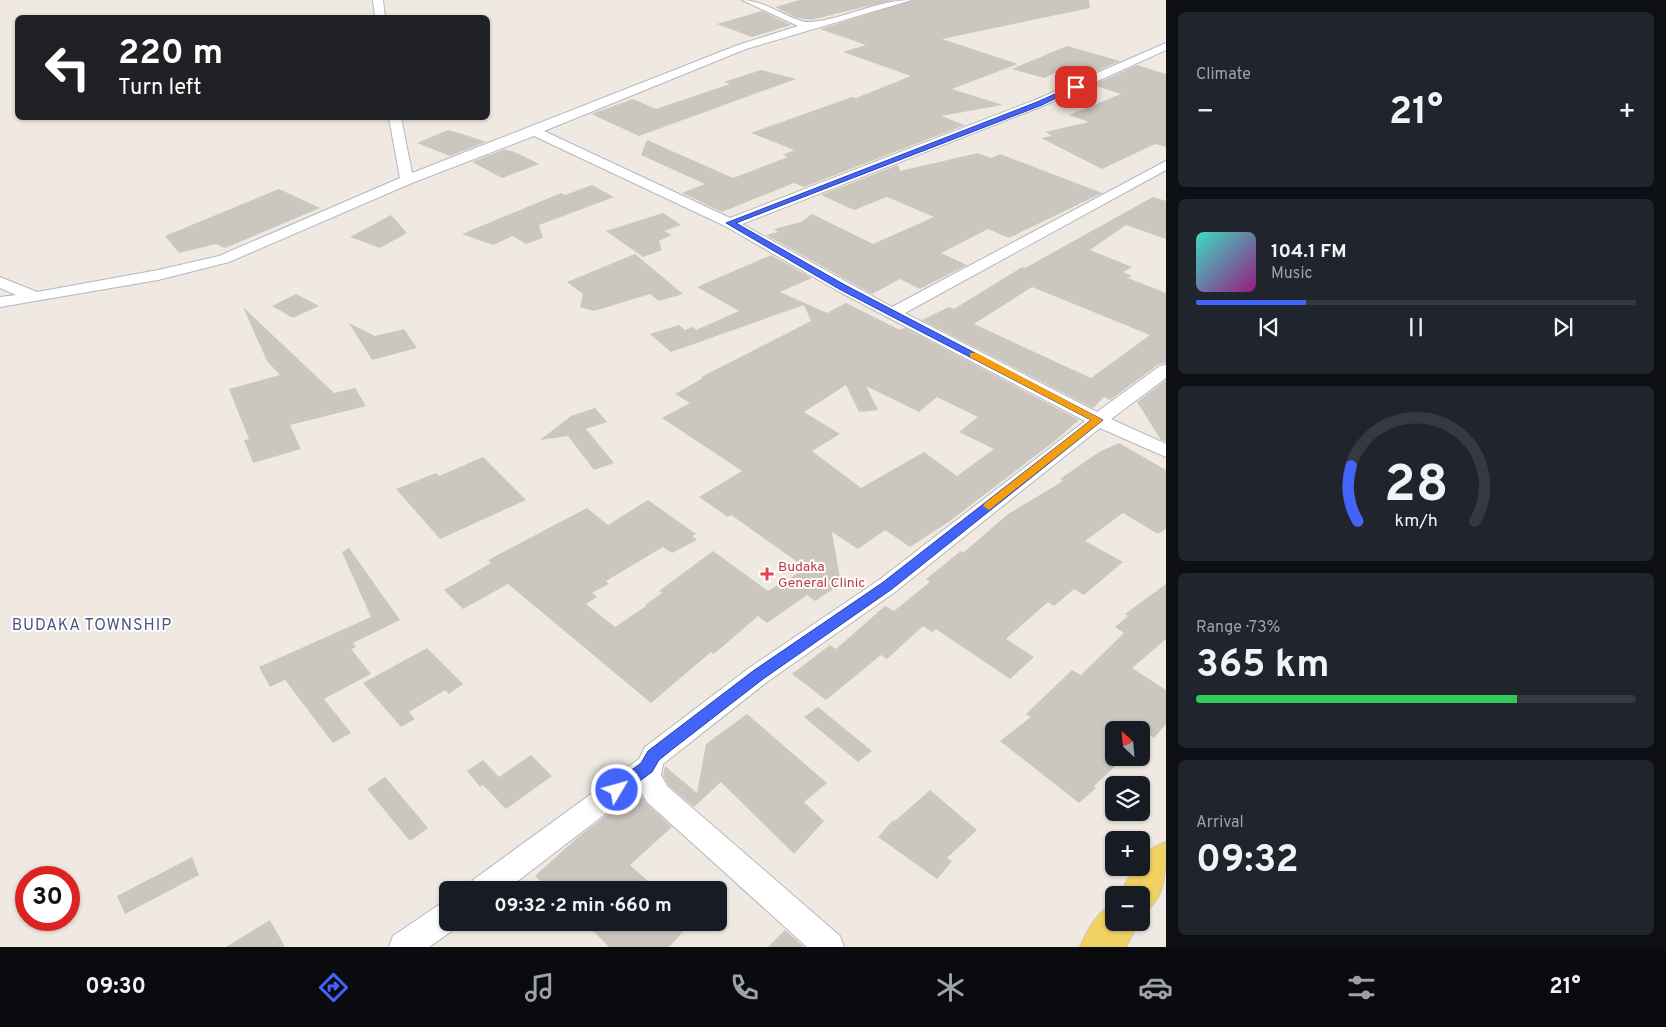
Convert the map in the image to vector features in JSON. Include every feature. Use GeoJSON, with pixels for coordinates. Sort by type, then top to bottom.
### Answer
{"type":"FeatureCollection","features":[{"type":"Feature","properties":{"kind":"main road"},"geometry":{"type":"LineString","coordinates":[[1147,886],[1166,860]]}},
{"type":"Feature","properties":{"kind":"main road"},"geometry":{"type":"LineString","coordinates":[[1101,947],[1113,931]]}},
{"type":"Feature","properties":{"kind":"street"},"geometry":{"type":"LineString","coordinates":[[378,0],[380,15]]}},
{"type":"Feature","properties":{"kind":"street"},"geometry":{"type":"LineString","coordinates":[[747,0],[807,26]]}},
{"type":"Feature","properties":{"kind":"street"},"geometry":{"type":"LineString","coordinates":[[0,302],[158,275],[224,259],[407,180],[534,131],[742,46],[807,26],[907,0]]}},
{"type":"Feature","properties":{"kind":"street"},"geometry":{"type":"LineString","coordinates":[[730,223],[1039,103],[1166,46]]}},
{"type":"Feature","properties":{"kind":"street"},"geometry":{"type":"LineString","coordinates":[[395,120],[407,180]]}},
{"type":"Feature","properties":{"kind":"street"},"geometry":{"type":"LineString","coordinates":[[534,131],[730,223],[842,287],[1098,420],[1166,451]]}},
{"type":"Feature","properties":{"kind":"street"},"geometry":{"type":"LineString","coordinates":[[893,313],[1166,166]]}},
{"type":"Feature","properties":{"kind":"street"},"geometry":{"type":"LineString","coordinates":[[0,282],[35,297]]}},
{"type":"Feature","properties":{"kind":"street"},"geometry":{"type":"LineString","coordinates":[[494,881],[647,767],[654,755],[758,675],[887,586],[1098,420],[1166,370]]}},
{"type":"Feature","properties":{"kind":"street"},"geometry":{"type":"LineString","coordinates":[[647,767],[648,780],[657,794],[829,947]]}},
{"type":"Feature","properties":{"kind":"street"},"geometry":{"type":"LineString","coordinates":[[404,947],[439,922]]}},
{"type":"Feature","properties":{"kind":"building"},"geometry":{"type":"Polygon","coordinates":[[[800,0],[893,0],[811,20],[797,18],[775,7],[800,0]]]}},
{"type":"Feature","properties":{"kind":"building"},"geometry":{"type":"Polygon","coordinates":[[[914,0],[1089,0],[1090,8],[942,39],[1018,64],[952,89],[1003,105],[941,116],[965,125],[804,187],[794,183],[722,212],[682,193],[705,184],[641,155],[647,140],[733,178],[788,157],[783,155],[794,150],[751,133],[852,97],[856,98],[911,76],[843,52],[866,45],[820,29],[914,0]]]}},
{"type":"Feature","properties":{"kind":"building"},"geometry":{"type":"Polygon","coordinates":[[[762,11],[791,25],[752,37],[717,24],[762,11]]]}},
{"type":"Feature","properties":{"kind":"building"},"geometry":{"type":"Polygon","coordinates":[[[1067,46],[1120,61],[1076,80],[1055,73],[1044,78],[1012,69],[1067,46]]]}},
{"type":"Feature","properties":{"kind":"building"},"geometry":{"type":"Polygon","coordinates":[[[1137,65],[1166,74],[1166,147],[1155,144],[1102,169],[1041,138],[1052,136],[1045,132],[1089,122],[1069,115],[1121,94],[1093,85],[1137,65]]]}},
{"type":"Feature","properties":{"kind":"building"},"geometry":{"type":"Polygon","coordinates":[[[761,70],[796,79],[639,136],[591,114],[633,99],[656,109],[730,84],[724,82],[761,70]]]}},
{"type":"Feature","properties":{"kind":"building"},"geometry":{"type":"Polygon","coordinates":[[[448,130],[486,142],[450,156],[417,143],[448,130]]]}},
{"type":"Feature","properties":{"kind":"building"},"geometry":{"type":"Polygon","coordinates":[[[505,149],[539,164],[502,178],[472,162],[505,149]]]}},
{"type":"Feature","properties":{"kind":"building"},"geometry":{"type":"Polygon","coordinates":[[[978,153],[991,158],[1000,154],[1102,193],[1009,238],[988,229],[941,253],[967,265],[920,289],[900,279],[872,294],[766,235],[778,232],[774,229],[801,222],[812,214],[873,244],[934,217],[887,197],[854,210],[821,195],[898,165],[900,171],[978,153]]]}},
{"type":"Feature","properties":{"kind":"building"},"geometry":{"type":"Polygon","coordinates":[[[592,185],[614,197],[539,225],[543,238],[526,244],[513,236],[493,245],[462,234],[561,193],[565,195],[592,185]]]}},
{"type":"Feature","properties":{"kind":"building"},"geometry":{"type":"Polygon","coordinates":[[[279,189],[320,208],[225,248],[216,244],[179,253],[165,236],[279,189]]]}},
{"type":"Feature","properties":{"kind":"building"},"geometry":{"type":"Polygon","coordinates":[[[1153,197],[1166,201],[1166,239],[1126,225],[1090,250],[1132,267],[1123,272],[1132,276],[1128,278],[1166,293],[1166,363],[1159,364],[1110,400],[1104,397],[1093,408],[922,320],[949,307],[954,309],[1022,267],[1025,268],[1153,197]],[[1032,287],[974,324],[1091,378],[1150,335],[1032,287]]]}},
{"type":"Feature","properties":{"kind":"building"},"geometry":{"type":"Polygon","coordinates":[[[663,213],[681,225],[664,231],[672,235],[659,241],[662,250],[643,257],[606,231],[663,213]]]}},
{"type":"Feature","properties":{"kind":"building"},"geometry":{"type":"Polygon","coordinates":[[[391,215],[407,233],[380,248],[350,237],[391,215]]]}},
{"type":"Feature","properties":{"kind":"building"},"geometry":{"type":"Polygon","coordinates":[[[635,254],[683,294],[659,301],[650,294],[594,311],[580,307],[583,294],[567,282],[635,254]]]}},
{"type":"Feature","properties":{"kind":"building"},"geometry":{"type":"Polygon","coordinates":[[[771,255],[812,278],[780,292],[827,313],[846,303],[900,330],[905,328],[1079,420],[1056,440],[950,521],[910,547],[885,530],[858,549],[832,532],[841,584],[815,601],[807,595],[767,623],[758,616],[714,654],[711,652],[651,703],[508,584],[463,609],[444,590],[491,563],[488,560],[587,508],[608,525],[648,500],[696,534],[692,536],[697,540],[672,553],[663,547],[606,581],[609,584],[592,593],[597,597],[586,604],[615,627],[646,606],[662,593],[659,591],[713,551],[768,591],[806,568],[731,515],[728,517],[699,497],[742,471],[662,418],[690,403],[675,394],[703,378],[701,377],[811,321],[804,305],[671,352],[650,334],[679,325],[685,330],[693,327],[696,330],[739,311],[697,287],[771,255]],[[846,385],[804,412],[840,434],[812,451],[861,488],[924,452],[957,476],[994,449],[959,432],[978,417],[937,397],[919,412],[866,386],[878,410],[859,412],[846,385]]]}},
{"type":"Feature","properties":{"kind":"building"},"geometry":{"type":"Polygon","coordinates":[[[296,294],[319,306],[293,318],[272,306],[296,294]]]}},
{"type":"Feature","properties":{"kind":"building"},"geometry":{"type":"Polygon","coordinates":[[[243,307],[334,393],[355,388],[366,406],[290,425],[301,449],[253,463],[244,440],[249,439],[229,389],[280,375],[267,361],[243,307]]]}},
{"type":"Feature","properties":{"kind":"building"},"geometry":{"type":"Polygon","coordinates":[[[349,323],[375,336],[404,329],[417,348],[372,360],[349,323]]]}},
{"type":"Feature","properties":{"kind":"building"},"geometry":{"type":"Polygon","coordinates":[[[1166,380],[1166,442],[1161,440],[1137,402],[1166,380]]]}},
{"type":"Feature","properties":{"kind":"building"},"geometry":{"type":"Polygon","coordinates":[[[595,408],[607,422],[586,429],[614,463],[594,470],[568,436],[540,440],[571,416],[595,408]]]}},
{"type":"Feature","properties":{"kind":"building"},"geometry":{"type":"Polygon","coordinates":[[[1119,443],[1166,470],[1166,529],[1158,534],[1123,513],[1085,541],[1123,562],[1084,595],[1074,589],[1054,606],[1048,602],[1006,639],[1034,657],[1010,679],[936,629],[932,632],[923,626],[887,659],[881,655],[826,700],[792,674],[830,645],[836,649],[885,606],[894,611],[930,582],[926,579],[961,551],[963,553],[1008,514],[1063,481],[1060,479],[1099,452],[1119,443]]]}},
{"type":"Feature","properties":{"kind":"building"},"geometry":{"type":"Polygon","coordinates":[[[483,457],[526,500],[440,539],[396,489],[436,473],[439,476],[483,457]]]}},
{"type":"Feature","properties":{"kind":"building"},"geometry":{"type":"Polygon","coordinates":[[[349,548],[400,620],[353,643],[356,647],[351,649],[371,674],[324,699],[351,733],[333,743],[285,680],[270,687],[259,667],[371,617],[342,552],[349,548]]]}},
{"type":"Feature","properties":{"kind":"building"},"geometry":{"type":"Polygon","coordinates":[[[1166,584],[1166,639],[1132,668],[1166,690],[1166,724],[1154,738],[1150,735],[1150,721],[1105,721],[1105,766],[1115,766],[1094,786],[1096,788],[1079,803],[1000,741],[1031,717],[1026,714],[1072,670],[1081,675],[1124,633],[1115,627],[1128,616],[1125,614],[1166,584]]]}},
{"type":"Feature","properties":{"kind":"building"},"geometry":{"type":"Polygon","coordinates":[[[427,648],[463,684],[449,694],[445,690],[409,712],[415,719],[401,727],[363,683],[427,648]]]}},
{"type":"Feature","properties":{"kind":"building"},"geometry":{"type":"Polygon","coordinates":[[[818,707],[872,751],[858,762],[804,717],[818,707]]]}},
{"type":"Feature","properties":{"kind":"building"},"geometry":{"type":"Polygon","coordinates":[[[747,714],[827,783],[804,802],[824,821],[794,854],[721,782],[694,807],[668,785],[663,775],[665,766],[697,793],[706,744],[747,714]]]}},
{"type":"Feature","properties":{"kind":"building"},"geometry":{"type":"Polygon","coordinates":[[[531,755],[552,776],[506,809],[483,785],[480,787],[467,771],[483,760],[499,777],[531,755]]]}},
{"type":"Feature","properties":{"kind":"building"},"geometry":{"type":"Polygon","coordinates":[[[385,777],[428,828],[410,841],[367,789],[385,777]]]}},
{"type":"Feature","properties":{"kind":"building"},"geometry":{"type":"Polygon","coordinates":[[[930,790],[977,830],[947,858],[952,861],[937,879],[878,837],[893,820],[895,821],[930,790]]]}},
{"type":"Feature","properties":{"kind":"building"},"geometry":{"type":"Polygon","coordinates":[[[638,791],[646,803],[672,827],[630,865],[648,881],[540,881],[535,876],[577,838],[638,791]]]}},
{"type":"Feature","properties":{"kind":"building"},"geometry":{"type":"Polygon","coordinates":[[[192,857],[199,875],[125,914],[117,896],[192,857]]]}},
{"type":"Feature","properties":{"kind":"building"},"geometry":{"type":"Polygon","coordinates":[[[270,920],[285,947],[226,947],[270,920]]]}},
{"type":"Feature","properties":{"kind":"building"},"geometry":{"type":"Polygon","coordinates":[[[785,930],[804,947],[768,947],[785,930]]]}},
{"type":"Feature","properties":{"kind":"building"},"geometry":{"type":"Polygon","coordinates":[[[593,931],[684,931],[669,947],[609,947],[593,931]]]}},
{"type":"Feature","properties":{"kind":"slow traffic"},"geometry":{"type":"LineString","coordinates":[[973,355],[1098,420],[989,506]]}},
{"type":"Feature","properties":{"kind":"place","name":"Budaka General Clinic"},"geometry":{"type":"Point","coordinates":[767,574]}},
{"type":"Feature","properties":{"kind":"district","name":"BUDAKA TOWNSHIP"},"geometry":{"type":"Point","coordinates":[92,624]}},
{"type":"Feature","properties":{"kind":"route"},"geometry":{"type":"LineString","coordinates":[[617,790],[647,767],[654,755],[758,675],[887,586],[1098,420],[842,287],[730,223],[910,154],[1076,87]]}}]}
